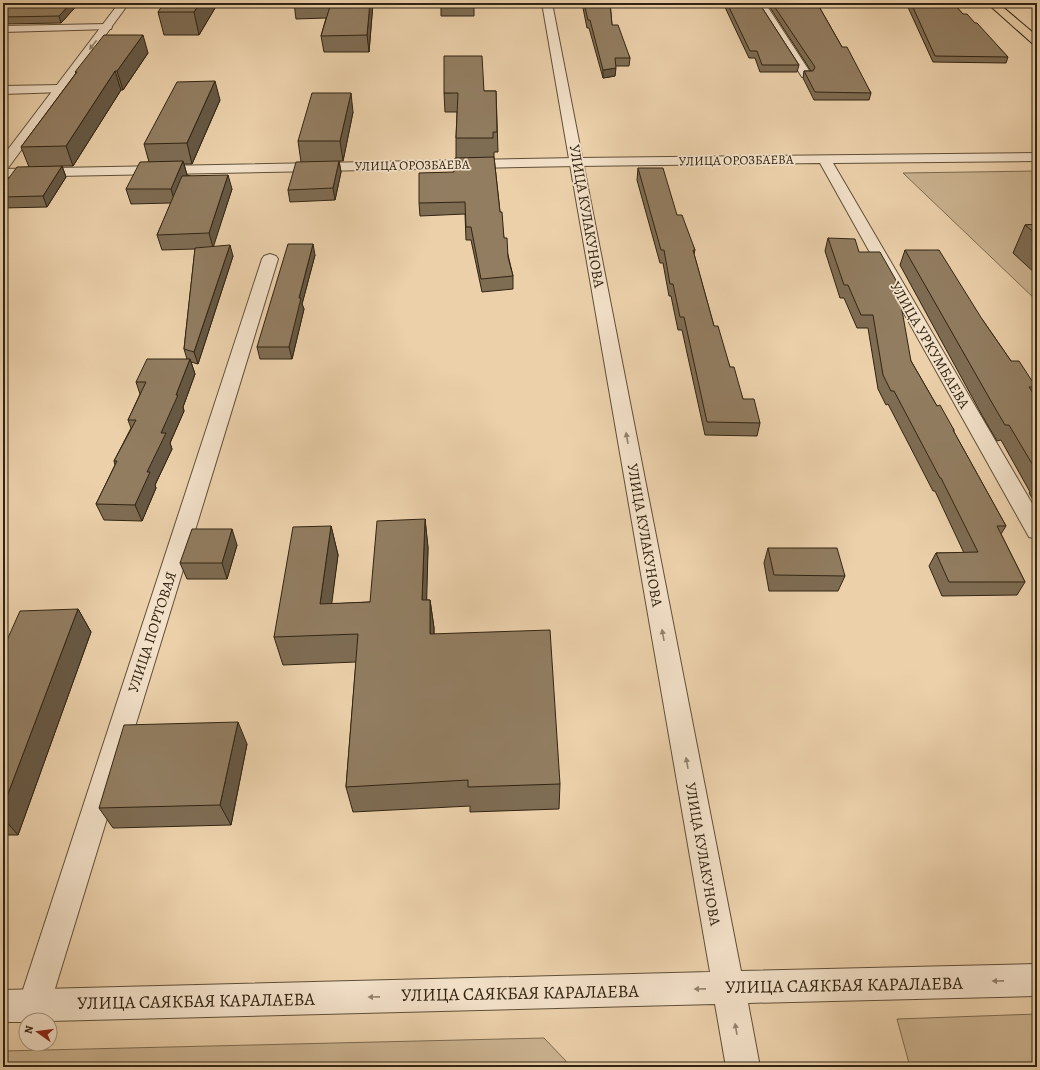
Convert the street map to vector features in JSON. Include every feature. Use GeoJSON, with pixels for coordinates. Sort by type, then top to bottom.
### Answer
{"type":"FeatureCollection","features":[{"type":"Feature","properties":{"kind":"highway"},"geometry":{"type":"LineString","coordinates":[[992,3],[1037,42]]}},
{"type":"Feature","properties":{"kind":"street"},"geometry":{"type":"LineString","coordinates":[[3,165],[124,3]]}},
{"type":"Feature","properties":{"kind":"street","name":"УЛИЦА КУЛАКУНОВА"},"geometry":{"type":"LineString","coordinates":[[547,3],[743,1067]]}},
{"type":"Feature","properties":{"kind":"street"},"geometry":{"type":"LineString","coordinates":[[760,3],[806,75]]}},
{"type":"Feature","properties":{"kind":"street"},"geometry":{"type":"LineString","coordinates":[[3,29],[106,27]]}},
{"type":"Feature","properties":{"kind":"street"},"geometry":{"type":"LineString","coordinates":[[3,90],[60,89]]}},
{"type":"Feature","properties":{"kind":"street","name":"УЛИЦА ОРОЗБАЕВА"},"geometry":{"type":"LineString","coordinates":[[3,173],[577,162],[1037,157]]}},
{"type":"Feature","properties":{"kind":"street","name":"УЛИЦА УРКУМБАЕВА"},"geometry":{"type":"LineString","coordinates":[[824,159],[1037,531]]}},
{"type":"Feature","properties":{"kind":"street","name":"УЛИЦА ПОРТОВАЯ"},"geometry":{"type":"LineString","coordinates":[[34,1005],[270,259]]}},
{"type":"Feature","properties":{"kind":"street","name":"УЛИЦА САЯКБАЯ КАРАЛАЕВА"},"geometry":{"type":"LineString","coordinates":[[3,1006],[1037,980]]}},
{"type":"Feature","properties":{"kind":"shaded area"},"geometry":{"type":"Polygon","coordinates":[[[1037,171],[1037,301],[903,173],[1037,171]]]}},
{"type":"Feature","properties":{"kind":"shaded area"},"geometry":{"type":"Polygon","coordinates":[[[1037,1014],[1037,1067],[910,1067],[897,1019],[1037,1014]]]}},
{"type":"Feature","properties":{"kind":"shaded area"},"geometry":{"type":"Polygon","coordinates":[[[544,1038],[566,1061],[566,1067],[3,1067],[3,1051],[58,1052],[58,1050],[544,1038]]]}},
{"type":"Feature","properties":{"kind":"building"},"geometry":{"type":"Polygon","coordinates":[[[3,3],[71,3],[59,16],[3,17],[3,3]]]}},
{"type":"Feature","properties":{"kind":"building"},"geometry":{"type":"Polygon","coordinates":[[[164,3],[200,3],[194,12],[158,12],[164,3]]]}},
{"type":"Feature","properties":{"kind":"building"},"geometry":{"type":"Polygon","coordinates":[[[331,3],[370,3],[367,35],[321,36],[331,3]]]}},
{"type":"Feature","properties":{"kind":"building"},"geometry":{"type":"Polygon","coordinates":[[[441,3],[474,3],[474,4],[441,5],[441,3]]]}},
{"type":"Feature","properties":{"kind":"building"},"geometry":{"type":"Polygon","coordinates":[[[584,3],[610,3],[612,25],[618,25],[630,58],[615,58],[616,68],[603,70],[584,3]]]}},
{"type":"Feature","properties":{"kind":"building"},"geometry":{"type":"Polygon","coordinates":[[[727,3],[759,3],[799,65],[762,65],[757,51],[750,51],[727,3]]]}},
{"type":"Feature","properties":{"kind":"building"},"geometry":{"type":"Polygon","coordinates":[[[772,3],[817,3],[842,47],[847,47],[871,93],[815,92],[804,71],[813,71],[815,67],[772,3]]]}},
{"type":"Feature","properties":{"kind":"building"},"geometry":{"type":"Polygon","coordinates":[[[911,3],[953,3],[963,14],[967,14],[975,23],[977,23],[1008,57],[935,56],[911,3]]]}},
{"type":"Feature","properties":{"kind":"building"},"geometry":{"type":"Polygon","coordinates":[[[104,35],[143,35],[117,71],[115,71],[66,146],[21,147],[77,72],[75,72],[104,35]]]}},
{"type":"Feature","properties":{"kind":"building"},"geometry":{"type":"Polygon","coordinates":[[[444,56],[482,56],[484,91],[496,91],[497,132],[493,132],[493,138],[456,138],[458,93],[444,93],[444,56]]]}},
{"type":"Feature","properties":{"kind":"building"},"geometry":{"type":"Polygon","coordinates":[[[215,81],[187,143],[144,144],[177,82],[215,81]]]}},
{"type":"Feature","properties":{"kind":"building"},"geometry":{"type":"Polygon","coordinates":[[[312,93],[351,93],[340,141],[298,141],[312,93]]]}},
{"type":"Feature","properties":{"kind":"building"},"geometry":{"type":"Polygon","coordinates":[[[494,157],[500,212],[502,212],[504,238],[507,238],[508,257],[513,276],[481,279],[471,227],[466,227],[465,202],[419,203],[419,173],[454,172],[455,158],[494,157]]]}},
{"type":"Feature","properties":{"kind":"building"},"geometry":{"type":"Polygon","coordinates":[[[183,161],[171,189],[126,189],[140,162],[183,161]]]}},
{"type":"Feature","properties":{"kind":"building"},"geometry":{"type":"Polygon","coordinates":[[[339,161],[333,188],[288,190],[296,162],[339,161]]]}},
{"type":"Feature","properties":{"kind":"building"},"geometry":{"type":"Polygon","coordinates":[[[62,166],[43,196],[3,197],[3,186],[17,167],[62,166]]]}},
{"type":"Feature","properties":{"kind":"building"},"geometry":{"type":"Polygon","coordinates":[[[638,168],[663,168],[677,215],[682,215],[695,250],[693,250],[714,326],[718,326],[730,367],[734,367],[743,399],[754,399],[760,423],[707,422],[684,317],[680,317],[673,284],[670,284],[664,250],[661,250],[638,168]]]}},
{"type":"Feature","properties":{"kind":"building"},"geometry":{"type":"Polygon","coordinates":[[[228,175],[209,233],[157,235],[182,176],[228,175]]]}},
{"type":"Feature","properties":{"kind":"building"},"geometry":{"type":"Polygon","coordinates":[[[1037,224],[1037,235],[1025,225],[1037,224]]]}},
{"type":"Feature","properties":{"kind":"building"},"geometry":{"type":"Polygon","coordinates":[[[828,238],[855,239],[859,252],[880,252],[897,282],[911,361],[937,406],[940,405],[1006,526],[997,526],[1025,582],[949,582],[936,553],[978,552],[941,478],[894,391],[891,391],[883,375],[873,315],[861,315],[848,285],[844,285],[828,238]]]}},
{"type":"Feature","properties":{"kind":"building"},"geometry":{"type":"Polygon","coordinates":[[[288,244],[313,244],[299,298],[301,298],[289,347],[257,347],[288,244]]]}},
{"type":"Feature","properties":{"kind":"building"},"geometry":{"type":"Polygon","coordinates":[[[230,245],[194,352],[184,349],[195,248],[230,245]]]}},
{"type":"Feature","properties":{"kind":"building"},"geometry":{"type":"Polygon","coordinates":[[[905,250],[939,250],[982,319],[1011,361],[1019,361],[1036,387],[1029,387],[1037,399],[1037,472],[1009,425],[1005,425],[905,250]]]}},
{"type":"Feature","properties":{"kind":"building"},"geometry":{"type":"Polygon","coordinates":[[[147,359],[190,359],[176,395],[178,395],[161,433],[166,433],[147,472],[150,472],[135,505],[96,504],[117,461],[114,461],[136,420],[128,420],[146,382],[136,382],[147,359]]]}},
{"type":"Feature","properties":{"kind":"building"},"geometry":{"type":"Polygon","coordinates":[[[425,519],[422,600],[430,600],[430,634],[550,630],[560,784],[468,787],[468,780],[346,787],[358,634],[274,637],[293,527],[331,526],[320,604],[370,602],[377,521],[425,519]]]}},
{"type":"Feature","properties":{"kind":"building"},"geometry":{"type":"Polygon","coordinates":[[[192,529],[232,529],[222,563],[180,563],[192,529]]]}},
{"type":"Feature","properties":{"kind":"building"},"geometry":{"type":"Polygon","coordinates":[[[768,548],[837,548],[845,576],[774,575],[768,548]]]}},
{"type":"Feature","properties":{"kind":"building"},"geometry":{"type":"Polygon","coordinates":[[[78,609],[3,807],[3,649],[20,611],[78,609]]]}},
{"type":"Feature","properties":{"kind":"building"},"geometry":{"type":"Polygon","coordinates":[[[238,722],[220,805],[99,808],[124,725],[238,722]]]}}]}
